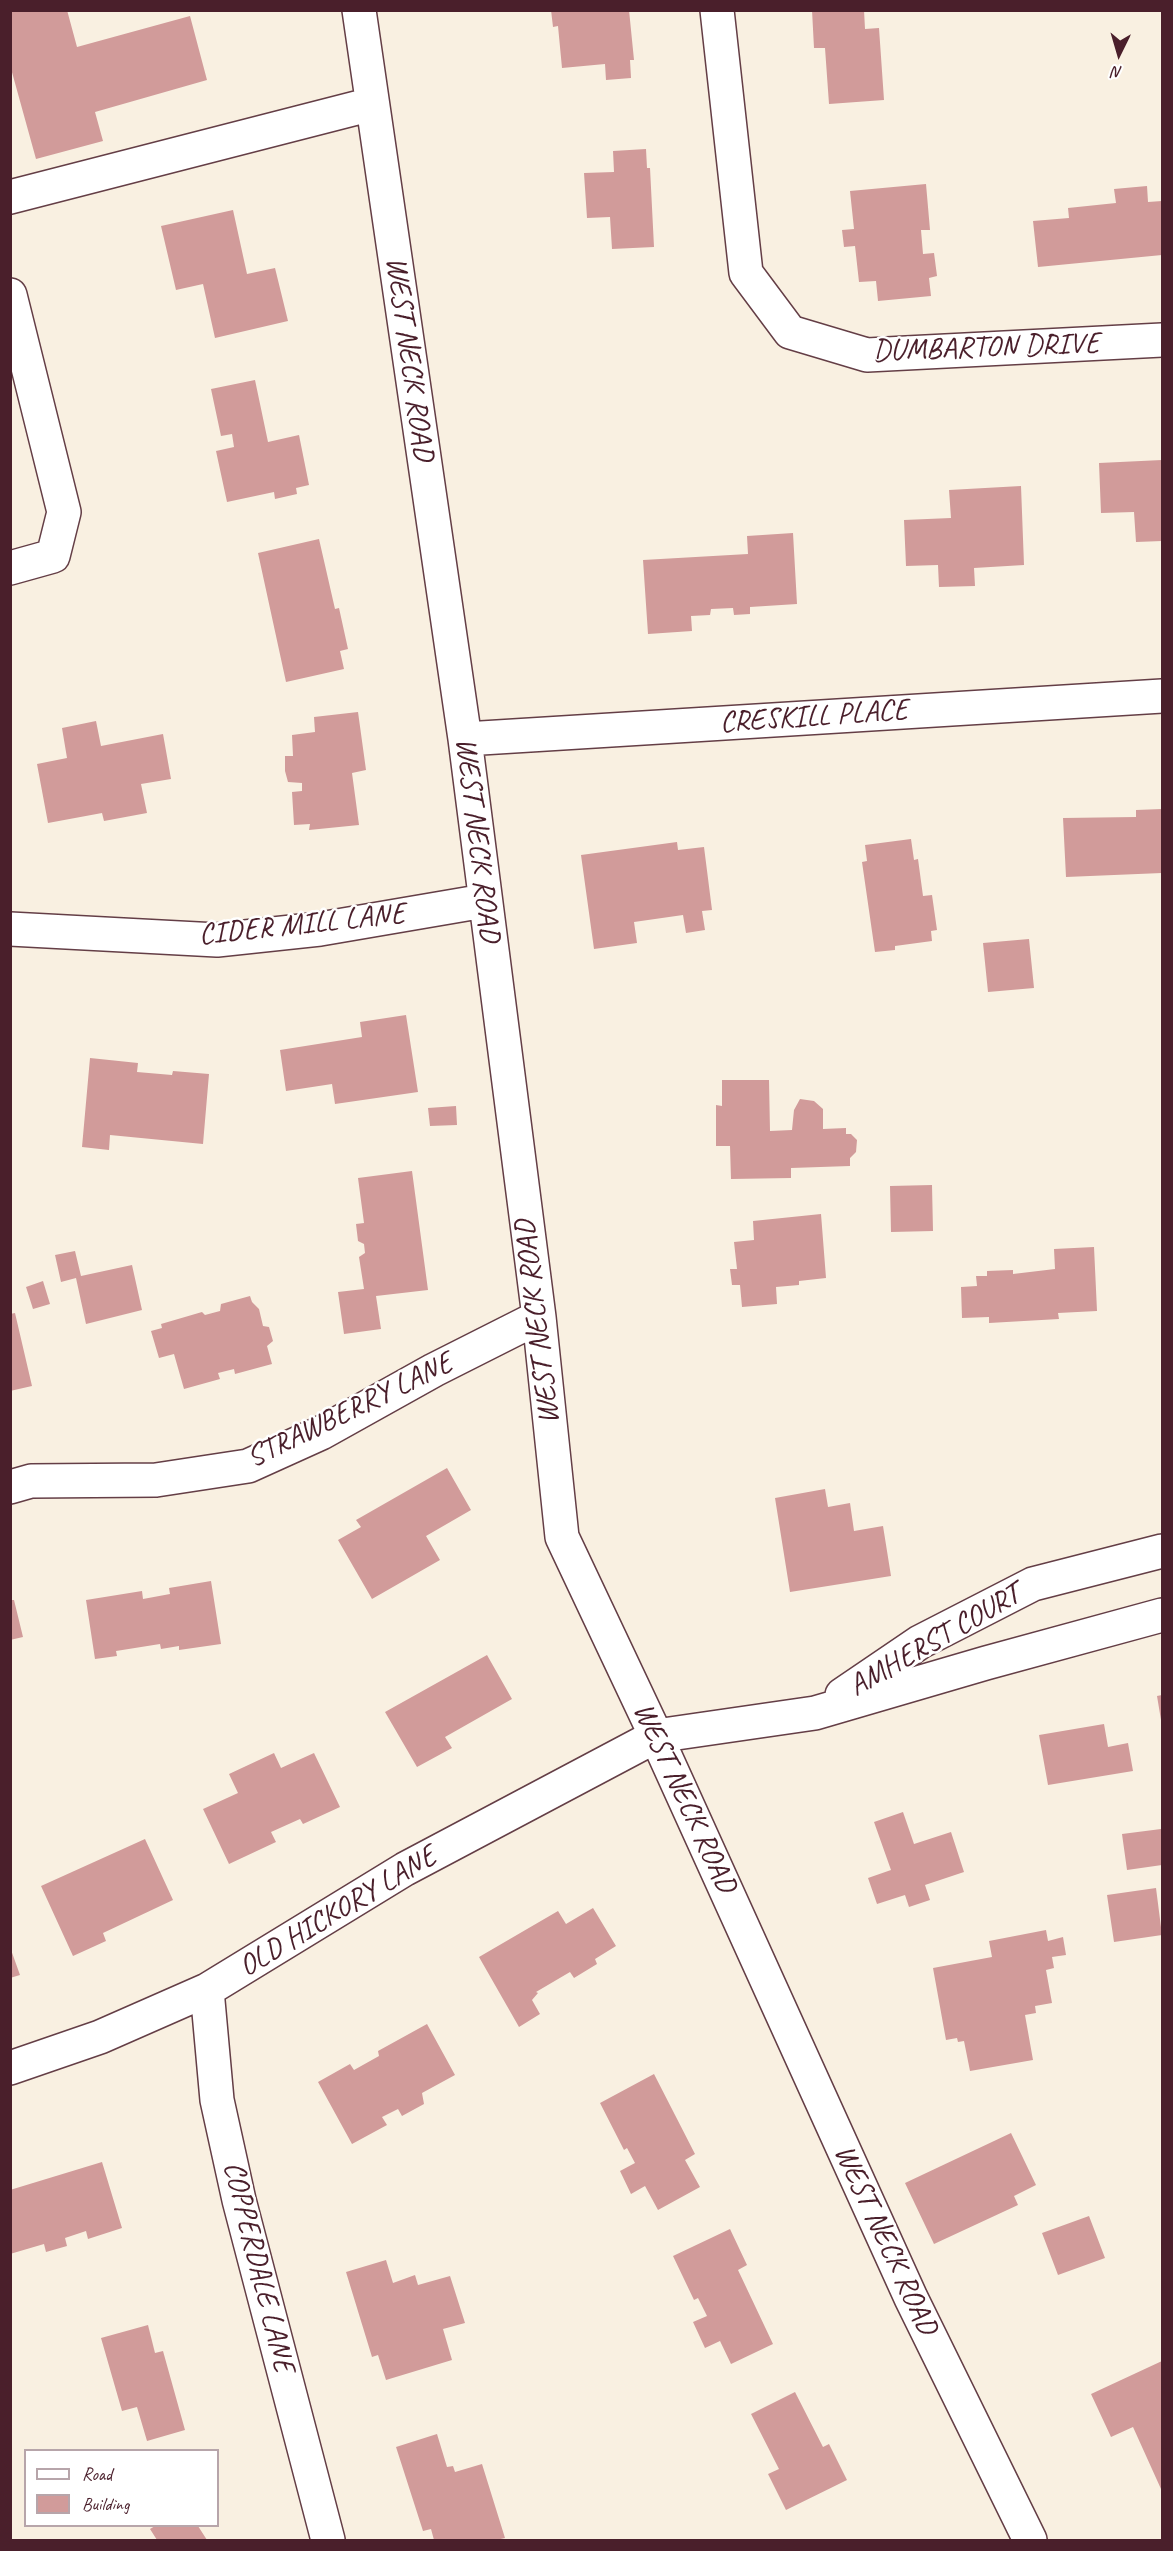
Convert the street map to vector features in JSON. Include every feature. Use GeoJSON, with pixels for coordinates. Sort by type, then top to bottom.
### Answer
{"type":"FeatureCollection","features":[{"type":"Feature","properties":{"kind":"street","name":"WEST NECK ROAD"},"geometry":{"type":"LineString","coordinates":[[359,10],[465,739],[539,1317],[562,1537],[656,1736],[911,2298],[1030,2541]]}},
{"type":"Feature","properties":{"kind":"street","name":"DUMBARTON DRIVE"},"geometry":{"type":"LineString","coordinates":[[717,10],[746,273],[790,332],[867,355],[1162,340]]}},
{"type":"Feature","properties":{"kind":"street"},"geometry":{"type":"LineString","coordinates":[[10,197],[372,104]]}},
{"type":"Feature","properties":{"kind":"street"},"geometry":{"type":"LineString","coordinates":[[10,295],[64,512],[54,556],[10,568]]}},
{"type":"Feature","properties":{"kind":"street","name":"CRESKILL PLACE"},"geometry":{"type":"LineString","coordinates":[[465,739],[1162,696]]}},
{"type":"Feature","properties":{"kind":"street","name":"CIDER MILL LANE"},"geometry":{"type":"LineString","coordinates":[[10,929],[218,940],[320,929],[484,901]]}},
{"type":"Feature","properties":{"kind":"street","name":"STRAWBERRY LANE"},"geometry":{"type":"LineString","coordinates":[[10,1487],[31,1481],[156,1480],[248,1466],[321,1433],[434,1370],[539,1317]]}},
{"type":"Feature","properties":{"kind":"street","name":"AMHERST COURT"},"geometry":{"type":"LineString","coordinates":[[815,1713],[920,1642],[1033,1584],[1162,1551]]}},
{"type":"Feature","properties":{"kind":"street","name":"AMHERST COURT"},"geometry":{"type":"LineString","coordinates":[[656,1736],[815,1713],[1162,1615]]}},
{"type":"Feature","properties":{"kind":"street","name":"OLD HICKORY LANE"},"geometry":{"type":"LineString","coordinates":[[10,2068],[100,2037],[207,1990],[405,1869],[656,1736]]}},
{"type":"Feature","properties":{"kind":"street","name":"COPPERDALE LANE"},"geometry":{"type":"LineString","coordinates":[[207,1990],[218,2100],[232,2167],[328,2541]]}},
{"type":"Feature","properties":{"kind":"building"},"geometry":{"type":"Polygon","coordinates":[[[10,10],[67,10],[77,47],[190,16],[207,80],[95,112],[103,141],[36,159],[10,65],[10,10]]]}},
{"type":"Feature","properties":{"kind":"building"},"geometry":{"type":"Polygon","coordinates":[[[551,10],[629,10],[634,60],[630,60],[631,78],[606,80],[605,64],[562,68],[558,26],[553,27],[551,10]]]}},
{"type":"Feature","properties":{"kind":"building"},"geometry":{"type":"Polygon","coordinates":[[[812,10],[864,10],[865,29],[879,28],[884,100],[829,104],[825,48],[814,48],[812,10]]]}},
{"type":"Feature","properties":{"kind":"building"},"geometry":{"type":"Polygon","coordinates":[[[646,149],[647,168],[650,168],[654,247],[612,249],[610,217],[587,218],[584,173],[614,172],[613,151],[646,149]]]}},
{"type":"Feature","properties":{"kind":"building"},"geometry":{"type":"Polygon","coordinates":[[[926,184],[930,230],[921,230],[923,254],[934,253],[937,276],[929,278],[931,296],[878,301],[876,281],[859,282],[855,246],[844,247],[842,230],[854,229],[850,191],[926,184]]]}},
{"type":"Feature","properties":{"kind":"building"},"geometry":{"type":"Polygon","coordinates":[[[1147,186],[1148,202],[1162,201],[1162,255],[1038,267],[1033,221],[1069,218],[1068,208],[1116,203],[1114,189],[1147,186]]]}},
{"type":"Feature","properties":{"kind":"building"},"geometry":{"type":"Polygon","coordinates":[[[233,210],[247,274],[275,268],[288,321],[215,338],[203,284],[176,290],[161,226],[233,210]]]}},
{"type":"Feature","properties":{"kind":"building"},"geometry":{"type":"Polygon","coordinates":[[[255,380],[268,442],[299,435],[309,485],[296,488],[297,494],[275,499],[274,492],[227,502],[216,451],[234,447],[232,434],[221,436],[211,389],[255,380]]]}},
{"type":"Feature","properties":{"kind":"building"},"geometry":{"type":"Polygon","coordinates":[[[1162,460],[1162,541],[1136,542],[1134,512],[1101,513],[1099,463],[1162,460]]]}},
{"type":"Feature","properties":{"kind":"building"},"geometry":{"type":"Polygon","coordinates":[[[1021,486],[1024,565],[974,568],[975,586],[939,587],[938,565],[906,566],[904,520],[951,518],[949,490],[1021,486]]]}},
{"type":"Feature","properties":{"kind":"building"},"geometry":{"type":"Polygon","coordinates":[[[793,533],[797,604],[750,607],[750,614],[734,615],[733,608],[711,609],[710,615],[691,616],[692,631],[648,634],[643,560],[748,554],[747,536],[793,533]]]}},
{"type":"Feature","properties":{"kind":"building"},"geometry":{"type":"Polygon","coordinates":[[[319,539],[335,609],[339,608],[348,649],[340,651],[344,669],[286,682],[258,553],[319,539]]]}},
{"type":"Feature","properties":{"kind":"building"},"geometry":{"type":"Polygon","coordinates":[[[358,712],[366,770],[352,773],[359,825],[309,830],[310,824],[294,825],[292,792],[302,791],[302,783],[288,782],[285,771],[285,756],[293,756],[292,735],[315,732],[314,717],[358,712]]]}},
{"type":"Feature","properties":{"kind":"building"},"geometry":{"type":"Polygon","coordinates":[[[96,721],[101,746],[163,734],[171,779],[141,784],[147,813],[104,821],[102,813],[48,823],[37,764],[67,758],[62,728],[96,721]]]}},
{"type":"Feature","properties":{"kind":"building"},"geometry":{"type":"Polygon","coordinates":[[[1162,809],[1162,873],[1066,877],[1063,818],[1136,817],[1136,810],[1162,809]]]}},
{"type":"Feature","properties":{"kind":"building"},"geometry":{"type":"Polygon","coordinates":[[[911,839],[914,860],[918,859],[923,896],[932,895],[937,930],[931,931],[932,941],[895,946],[895,950],[875,952],[862,862],[867,861],[865,845],[911,839]]]}},
{"type":"Feature","properties":{"kind":"building"},"geometry":{"type":"Polygon","coordinates":[[[677,842],[678,850],[704,847],[712,910],[702,911],[705,930],[686,933],[683,915],[634,922],[637,943],[594,949],[581,855],[677,842]]]}},
{"type":"Feature","properties":{"kind":"building"},"geometry":{"type":"Polygon","coordinates":[[[1029,939],[1034,988],[988,992],[983,943],[1029,939]]]}},
{"type":"Feature","properties":{"kind":"building"},"geometry":{"type":"Polygon","coordinates":[[[406,1015],[418,1092],[335,1104],[332,1084],[286,1091],[280,1050],[362,1037],[360,1022],[406,1015]]]}},
{"type":"Feature","properties":{"kind":"building"},"geometry":{"type":"Polygon","coordinates":[[[90,1058],[138,1063],[137,1072],[172,1075],[173,1071],[209,1074],[203,1144],[110,1135],[109,1150],[82,1147],[90,1058]]]}},
{"type":"Feature","properties":{"kind":"building"},"geometry":{"type":"Polygon","coordinates":[[[722,1080],[769,1080],[770,1131],[792,1130],[794,1110],[800,1099],[814,1101],[823,1109],[823,1129],[846,1128],[846,1134],[851,1134],[857,1140],[856,1152],[850,1158],[850,1166],[791,1168],[791,1178],[731,1179],[730,1146],[716,1146],[716,1105],[722,1106],[722,1080]]]}},
{"type":"Feature","properties":{"kind":"building"},"geometry":{"type":"Polygon","coordinates":[[[456,1106],[457,1125],[430,1126],[428,1108],[456,1106]]]}},
{"type":"Feature","properties":{"kind":"building"},"geometry":{"type":"Polygon","coordinates":[[[412,1171],[428,1290],[376,1296],[381,1329],[344,1334],[338,1292],[364,1289],[359,1257],[365,1253],[364,1244],[358,1241],[356,1224],[364,1223],[358,1178],[412,1171]]]}},
{"type":"Feature","properties":{"kind":"building"},"geometry":{"type":"Polygon","coordinates":[[[932,1185],[933,1231],[891,1232],[890,1186],[932,1185]]]}},
{"type":"Feature","properties":{"kind":"building"},"geometry":{"type":"Polygon","coordinates":[[[821,1214],[826,1278],[799,1281],[799,1285],[776,1287],[777,1304],[742,1307],[740,1285],[732,1285],[730,1269],[737,1269],[734,1242],[754,1240],[753,1221],[821,1214]]]}},
{"type":"Feature","properties":{"kind":"building"},"geometry":{"type":"Polygon","coordinates":[[[1094,1247],[1097,1311],[1058,1313],[1059,1319],[989,1323],[989,1317],[962,1318],[961,1287],[977,1286],[976,1276],[987,1276],[987,1271],[1013,1270],[1013,1274],[1055,1269],[1054,1249],[1094,1247]]]}},
{"type":"Feature","properties":{"kind":"building"},"geometry":{"type":"Polygon","coordinates":[[[75,1251],[81,1276],[132,1265],[142,1310],[86,1324],[76,1278],[61,1282],[55,1255],[75,1251]]]}},
{"type":"Feature","properties":{"kind":"building"},"geometry":{"type":"Polygon","coordinates":[[[43,1281],[50,1304],[33,1309],[26,1287],[43,1281]]]}},
{"type":"Feature","properties":{"kind":"building"},"geometry":{"type":"Polygon","coordinates":[[[250,1296],[259,1309],[263,1326],[269,1327],[273,1341],[267,1346],[272,1364],[235,1374],[234,1369],[218,1373],[220,1379],[184,1389],[174,1354],[159,1358],[151,1331],[162,1328],[161,1324],[202,1312],[205,1315],[220,1311],[221,1304],[250,1296]]]}},
{"type":"Feature","properties":{"kind":"building"},"geometry":{"type":"Polygon","coordinates":[[[15,1313],[32,1386],[10,1391],[10,1314],[15,1313]]]}},
{"type":"Feature","properties":{"kind":"building"},"geometry":{"type":"Polygon","coordinates":[[[447,1468],[471,1510],[426,1536],[440,1560],[372,1599],[338,1540],[361,1527],[356,1520],[447,1468]]]}},
{"type":"Feature","properties":{"kind":"building"},"geometry":{"type":"Polygon","coordinates":[[[825,1489],[828,1507],[850,1503],[854,1531],[883,1526],[891,1576],[790,1592],[775,1498],[825,1489]]]}},
{"type":"Feature","properties":{"kind":"building"},"geometry":{"type":"Polygon","coordinates":[[[211,1581],[221,1644],[179,1650],[179,1646],[161,1649],[160,1644],[116,1651],[117,1656],[95,1659],[86,1600],[142,1591],[143,1599],[170,1594],[169,1588],[211,1581]]]}},
{"type":"Feature","properties":{"kind":"building"},"geometry":{"type":"Polygon","coordinates":[[[10,1600],[14,1600],[23,1637],[10,1640],[10,1600]]]}},
{"type":"Feature","properties":{"kind":"building"},"geometry":{"type":"Polygon","coordinates":[[[487,1655],[512,1699],[445,1737],[452,1748],[417,1767],[385,1712],[487,1655]]]}},
{"type":"Feature","properties":{"kind":"building"},"geometry":{"type":"Polygon","coordinates":[[[1162,1695],[1162,1720],[1161,1720],[1157,1696],[1162,1695]]]}},
{"type":"Feature","properties":{"kind":"building"},"geometry":{"type":"Polygon","coordinates":[[[1104,1724],[1108,1747],[1128,1743],[1133,1771],[1048,1785],[1039,1735],[1104,1724]]]}},
{"type":"Feature","properties":{"kind":"building"},"geometry":{"type":"Polygon","coordinates":[[[274,1753],[281,1768],[314,1753],[340,1807],[303,1824],[300,1819],[271,1832],[276,1842],[229,1864],[203,1809],[238,1793],[229,1774],[274,1753]]]}},
{"type":"Feature","properties":{"kind":"building"},"geometry":{"type":"Polygon","coordinates":[[[903,1812],[914,1844],[951,1832],[964,1872],[925,1885],[930,1900],[909,1907],[905,1895],[877,1904],[868,1878],[891,1870],[874,1822],[903,1812]]]}},
{"type":"Feature","properties":{"kind":"building"},"geometry":{"type":"Polygon","coordinates":[[[1161,1829],[1162,1865],[1127,1870],[1122,1834],[1161,1829]]]}},
{"type":"Feature","properties":{"kind":"building"},"geometry":{"type":"Polygon","coordinates":[[[145,1839],[173,1900],[103,1933],[106,1941],[73,1956],[41,1886],[145,1839]]]}},
{"type":"Feature","properties":{"kind":"building"},"geometry":{"type":"Polygon","coordinates":[[[1156,1888],[1162,1935],[1114,1942],[1107,1895],[1156,1888]]]}},
{"type":"Feature","properties":{"kind":"building"},"geometry":{"type":"Polygon","coordinates":[[[593,1908],[616,1946],[595,1959],[597,1964],[574,1978],[570,1972],[536,1992],[538,1993],[532,2000],[540,2014],[519,2027],[479,1957],[558,1911],[566,1924],[593,1908]]]}},
{"type":"Feature","properties":{"kind":"building"},"geometry":{"type":"Polygon","coordinates":[[[1046,1930],[1048,1941],[1063,1937],[1066,1955],[1052,1957],[1054,1968],[1046,1970],[1052,2003],[1035,2006],[1036,2013],[1025,2015],[1033,2060],[970,2071],[964,2041],[958,2042],[957,2038],[946,2040],[933,1968],[992,1957],[989,1941],[1046,1930]]]}},
{"type":"Feature","properties":{"kind":"building"},"geometry":{"type":"Polygon","coordinates":[[[10,1947],[20,1975],[10,1978],[10,1947]]]}},
{"type":"Feature","properties":{"kind":"building"},"geometry":{"type":"Polygon","coordinates":[[[427,2024],[455,2075],[422,2093],[424,2104],[402,2116],[398,2109],[382,2117],[387,2125],[352,2144],[318,2082],[350,2064],[354,2070],[379,2056],[378,2051],[427,2024]]]}},
{"type":"Feature","properties":{"kind":"building"},"geometry":{"type":"Polygon","coordinates":[[[654,2074],[695,2154],[685,2160],[700,2187],[658,2210],[645,2186],[631,2194],[620,2171],[635,2163],[627,2148],[624,2150],[600,2103],[654,2074]]]}},
{"type":"Feature","properties":{"kind":"building"},"geometry":{"type":"Polygon","coordinates":[[[1011,2133],[1036,2185],[1014,2196],[1018,2205],[934,2244],[905,2183],[1011,2133]]]}},
{"type":"Feature","properties":{"kind":"building"},"geometry":{"type":"Polygon","coordinates":[[[102,2162],[122,2228],[88,2239],[86,2231],[65,2238],[67,2246],[46,2252],[44,2244],[10,2254],[10,2190],[102,2162]]]}},
{"type":"Feature","properties":{"kind":"building"},"geometry":{"type":"Polygon","coordinates":[[[1089,2216],[1105,2258],[1058,2275],[1042,2233],[1089,2216]]]}},
{"type":"Feature","properties":{"kind":"building"},"geometry":{"type":"Polygon","coordinates":[[[730,2229],[747,2265],[738,2270],[773,2344],[731,2364],[720,2341],[705,2348],[693,2322],[707,2316],[698,2298],[694,2300],[673,2256],[730,2229]]]}},
{"type":"Feature","properties":{"kind":"building"},"geometry":{"type":"Polygon","coordinates":[[[386,2260],[393,2283],[415,2275],[418,2285],[450,2276],[465,2323],[443,2329],[452,2360],[386,2380],[378,2355],[372,2357],[346,2272],[386,2260]]]}},
{"type":"Feature","properties":{"kind":"building"},"geometry":{"type":"Polygon","coordinates":[[[148,2325],[155,2353],[163,2351],[185,2430],[147,2441],[137,2407],[122,2411],[101,2338],[148,2325]]]}},
{"type":"Feature","properties":{"kind":"building"},"geometry":{"type":"Polygon","coordinates":[[[1162,2361],[1161,2489],[1133,2427],[1111,2437],[1091,2394],[1162,2361]]]}},
{"type":"Feature","properties":{"kind":"building"},"geometry":{"type":"Polygon","coordinates":[[[795,2392],[823,2447],[829,2444],[847,2480],[786,2510],[768,2474],[779,2469],[751,2414],[795,2392]]]}},
{"type":"Feature","properties":{"kind":"building"},"geometry":{"type":"Polygon","coordinates":[[[437,2434],[447,2467],[453,2466],[455,2472],[482,2464],[505,2538],[434,2540],[431,2529],[423,2531],[396,2447],[437,2434]]]}},
{"type":"Feature","properties":{"kind":"building"},"geometry":{"type":"Polygon","coordinates":[[[153,2527],[199,2527],[207,2540],[157,2540],[150,2529],[153,2527]]]}}]}
